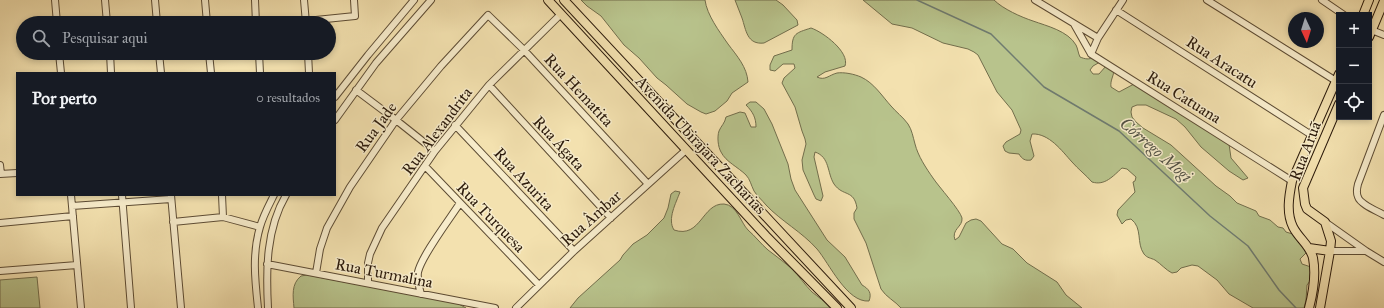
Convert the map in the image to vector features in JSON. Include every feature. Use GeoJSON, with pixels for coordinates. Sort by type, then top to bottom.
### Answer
{"type":"FeatureCollection","features":[{"type":"Feature","properties":{"kind":"main road","name":"Avenida Ubirajara Zacharias"},"geometry":{"type":"LineString","coordinates":[[548,0],[766,236],[836,308]]}},
{"type":"Feature","properties":{"kind":"main road","name":"Avenida Ubirajara Zacharias"},"geometry":{"type":"LineString","coordinates":[[564,0],[851,308]]}},
{"type":"Feature","properties":{"kind":"main road"},"geometry":{"type":"LineString","coordinates":[[1364,12],[1369,0]]}},
{"type":"Feature","properties":{"kind":"main road"},"geometry":{"type":"LineString","coordinates":[[1372,28],[1384,1]]}},
{"type":"Feature","properties":{"kind":"main road","name":"Rua Aruã"},"geometry":{"type":"LineString","coordinates":[[1309,248],[1293,227],[1288,198],[1292,181],[1313,136],[1336,79]]}},
{"type":"Feature","properties":{"kind":"main road"},"geometry":{"type":"LineString","coordinates":[[1324,109],[1335,113]]}},
{"type":"Feature","properties":{"kind":"main road","name":"Rua Aruã"},"geometry":{"type":"LineString","coordinates":[[1325,222],[1308,209],[1305,204],[1304,188],[1335,113]]}},
{"type":"Feature","properties":{"kind":"main road"},"geometry":{"type":"LineString","coordinates":[[1320,308],[1330,251],[1330,241],[1325,222]]}},
{"type":"Feature","properties":{"kind":"main road"},"geometry":{"type":"LineString","coordinates":[[1309,308],[1312,296],[1314,272],[1313,259],[1309,248],[1330,251]]}},
{"type":"Feature","properties":{"kind":"street"},"geometry":{"type":"LineString","coordinates":[[55,0],[56,16]]}},
{"type":"Feature","properties":{"kind":"street"},"geometry":{"type":"LineString","coordinates":[[105,0],[106,16]]}},
{"type":"Feature","properties":{"kind":"street"},"geometry":{"type":"LineString","coordinates":[[155,0],[156,16]]}},
{"type":"Feature","properties":{"kind":"street"},"geometry":{"type":"LineString","coordinates":[[205,0],[206,16]]}},
{"type":"Feature","properties":{"kind":"street"},"geometry":{"type":"LineString","coordinates":[[255,0],[256,16]]}},
{"type":"Feature","properties":{"kind":"street"},"geometry":{"type":"LineString","coordinates":[[304,0],[305,16]]}},
{"type":"Feature","properties":{"kind":"street"},"geometry":{"type":"LineString","coordinates":[[336,18],[356,16],[354,0]]}},
{"type":"Feature","properties":{"kind":"street"},"geometry":{"type":"LineString","coordinates":[[336,96],[414,0]]}},
{"type":"Feature","properties":{"kind":"street"},"geometry":{"type":"LineString","coordinates":[[336,119],[379,59],[431,0]]}},
{"type":"Feature","properties":{"kind":"street"},"geometry":{"type":"LineString","coordinates":[[1035,0],[1044,2],[1074,24],[1098,38]]}},
{"type":"Feature","properties":{"kind":"street"},"geometry":{"type":"LineString","coordinates":[[1091,54],[1098,38],[1123,0]]}},
{"type":"Feature","properties":{"kind":"street"},"geometry":{"type":"LineString","coordinates":[[1207,0],[1336,76]]}},
{"type":"Feature","properties":{"kind":"street"},"geometry":{"type":"LineString","coordinates":[[1322,0],[1340,12]]}},
{"type":"Feature","properties":{"kind":"street","name":"Rua Aracatu"},"geometry":{"type":"LineString","coordinates":[[1116,10],[1313,136]]}},
{"type":"Feature","properties":{"kind":"street","name":"Rua Alexandrita"},"geometry":{"type":"LineString","coordinates":[[368,283],[370,254],[382,228],[435,151],[488,85],[561,14]]}},
{"type":"Feature","properties":{"kind":"street","name":"Rua Hematita"},"geometry":{"type":"LineString","coordinates":[[488,15],[524,50],[648,184]]}},
{"type":"Feature","properties":{"kind":"street","name":"Rua Jade"},"geometry":{"type":"LineString","coordinates":[[316,273],[320,249],[327,228],[350,187],[396,120],[441,66],[488,15]]}},
{"type":"Feature","properties":{"kind":"street","name":"Rua Catuana"},"geometry":{"type":"LineString","coordinates":[[1074,24],[1091,54],[1292,181]]}},
{"type":"Feature","properties":{"kind":"street"},"geometry":{"type":"LineString","coordinates":[[1372,32],[1384,35]]}},
{"type":"Feature","properties":{"kind":"street"},"geometry":{"type":"LineString","coordinates":[[371,51],[378,55],[379,59]]}},
{"type":"Feature","properties":{"kind":"street"},"geometry":{"type":"LineString","coordinates":[[60,60],[61,72]]}},
{"type":"Feature","properties":{"kind":"street"},"geometry":{"type":"LineString","coordinates":[[110,60],[111,72]]}},
{"type":"Feature","properties":{"kind":"street"},"geometry":{"type":"LineString","coordinates":[[160,60],[161,72]]}},
{"type":"Feature","properties":{"kind":"street"},"geometry":{"type":"LineString","coordinates":[[210,60],[211,72]]}},
{"type":"Feature","properties":{"kind":"street"},"geometry":{"type":"LineString","coordinates":[[259,60],[260,72]]}},
{"type":"Feature","properties":{"kind":"street"},"geometry":{"type":"LineString","coordinates":[[308,60],[309,72]]}},
{"type":"Feature","properties":{"kind":"street"},"geometry":{"type":"LineString","coordinates":[[336,84],[342,87]]}},
{"type":"Feature","properties":{"kind":"street","name":"Rua Ágata"},"geometry":{"type":"LineString","coordinates":[[488,85],[611,218]]}},
{"type":"Feature","properties":{"kind":"street"},"geometry":{"type":"LineString","coordinates":[[356,90],[435,151]]}},
{"type":"Feature","properties":{"kind":"street"},"geometry":{"type":"LineString","coordinates":[[1384,115],[1357,190],[1361,202],[1384,215]]}},
{"type":"Feature","properties":{"kind":"street","name":"Rua Azurita"},"geometry":{"type":"LineString","coordinates":[[456,125],[574,251]]}},
{"type":"Feature","properties":{"kind":"street","name":"Rua Âmbar"},"geometry":{"type":"LineString","coordinates":[[516,308],[574,251],[686,150]]}},
{"type":"Feature","properties":{"kind":"street"},"geometry":{"type":"LineString","coordinates":[[0,165],[0,174],[16,173]]}},
{"type":"Feature","properties":{"kind":"street","name":"Rua Turquesa"},"geometry":{"type":"LineString","coordinates":[[426,166],[539,285]]}},
{"type":"Feature","properties":{"kind":"street"},"geometry":{"type":"LineString","coordinates":[[71,196],[81,308]]}},
{"type":"Feature","properties":{"kind":"street"},"geometry":{"type":"LineString","coordinates":[[122,196],[131,308]]}},
{"type":"Feature","properties":{"kind":"street"},"geometry":{"type":"LineString","coordinates":[[222,196],[224,218]]}},
{"type":"Feature","properties":{"kind":"street"},"geometry":{"type":"LineString","coordinates":[[258,308],[254,264],[255,252],[260,227],[274,196]]}},
{"type":"Feature","properties":{"kind":"street"},"geometry":{"type":"LineString","coordinates":[[268,308],[267,253],[272,230],[281,203],[285,196]]}},
{"type":"Feature","properties":{"kind":"street"},"geometry":{"type":"LineString","coordinates":[[72,206],[171,197],[181,308]]}},
{"type":"Feature","properties":{"kind":"street"},"geometry":{"type":"LineString","coordinates":[[421,294],[418,274],[420,268],[426,255],[460,203]]}},
{"type":"Feature","properties":{"kind":"street"},"geometry":{"type":"LineString","coordinates":[[0,223],[73,216]]}},
{"type":"Feature","properties":{"kind":"street"},"geometry":{"type":"LineString","coordinates":[[173,222],[224,218],[260,227]]}},
{"type":"Feature","properties":{"kind":"street","name":"Rua Aruã"},"geometry":{"type":"LineString","coordinates":[[1325,222],[1384,262]]}},
{"type":"Feature","properties":{"kind":"street"},"geometry":{"type":"LineString","coordinates":[[1330,251],[1366,251]]}},
{"type":"Feature","properties":{"kind":"street","name":"Rua Turmalina"},"geometry":{"type":"LineString","coordinates":[[267,264],[495,308]]}},
{"type":"Feature","properties":{"kind":"street"},"geometry":{"type":"LineString","coordinates":[[0,271],[77,265]]}},
{"type":"Feature","properties":{"kind":"green space"},"geometry":{"type":"Polygon","coordinates":[[[581,0],[705,0],[706,6],[714,23],[744,67],[748,82],[732,93],[727,101],[715,111],[706,114],[701,112],[687,104],[657,78],[639,58],[624,45],[601,16],[581,0]]]}},
{"type":"Feature","properties":{"kind":"green space"},"geometry":{"type":"Polygon","coordinates":[[[735,0],[776,0],[783,5],[797,20],[798,25],[764,43],[754,42],[746,32],[735,0]]]}},
{"type":"Feature","properties":{"kind":"green space"},"geometry":{"type":"Polygon","coordinates":[[[863,0],[994,0],[1002,7],[1012,12],[1068,36],[1076,45],[1080,57],[1090,59],[1094,57],[1100,62],[1093,66],[1090,70],[1093,74],[1099,74],[1106,66],[1114,69],[1111,87],[1119,92],[1134,84],[1155,98],[1164,101],[1229,144],[1231,158],[1248,178],[1243,180],[1229,171],[1201,147],[1185,127],[1176,119],[1146,105],[1137,105],[1132,107],[1132,117],[1136,122],[1171,145],[1237,203],[1256,211],[1259,216],[1270,220],[1278,227],[1283,228],[1286,232],[1296,235],[1307,252],[1300,259],[1302,264],[1311,267],[1310,281],[1307,285],[1304,308],[1253,308],[1229,294],[1217,280],[1198,266],[1192,265],[1181,268],[1177,272],[1172,273],[1155,260],[1146,256],[1140,245],[1135,223],[1131,219],[1126,220],[1122,224],[1117,215],[1118,210],[1135,192],[1133,182],[1135,181],[1136,177],[1127,169],[1122,168],[1112,177],[1101,183],[1092,182],[1055,144],[1044,136],[1038,134],[1032,134],[1030,141],[1034,156],[1031,160],[1024,159],[1019,154],[1005,151],[1003,146],[1006,142],[1020,134],[1021,130],[1012,110],[997,92],[978,55],[968,49],[943,43],[912,28],[892,24],[863,0]]]}},
{"type":"Feature","properties":{"kind":"green space"},"geometry":{"type":"Polygon","coordinates":[[[811,28],[834,43],[840,49],[845,61],[845,66],[825,72],[817,77],[825,78],[840,73],[861,77],[874,86],[908,124],[922,162],[962,218],[961,224],[954,236],[955,240],[959,237],[966,223],[976,219],[981,221],[1002,244],[1013,249],[1027,263],[1057,282],[1066,295],[1082,308],[901,308],[885,294],[881,289],[866,243],[854,219],[854,213],[857,208],[856,202],[851,195],[841,191],[834,184],[826,161],[820,154],[815,152],[814,157],[823,196],[821,201],[816,199],[803,170],[802,160],[806,144],[805,139],[795,107],[782,83],[784,78],[795,68],[794,64],[783,64],[775,71],[770,70],[770,65],[774,56],[792,50],[793,40],[796,34],[811,28]]]}},
{"type":"Feature","properties":{"kind":"green space"},"geometry":{"type":"Polygon","coordinates":[[[750,102],[756,102],[764,109],[772,124],[788,164],[795,190],[827,240],[845,257],[862,285],[870,293],[869,301],[861,300],[853,296],[839,281],[817,249],[805,237],[766,205],[754,191],[743,172],[723,156],[719,145],[718,133],[726,117],[740,112],[745,113],[751,127],[756,127],[754,115],[746,105],[750,102]]]}},
{"type":"Feature","properties":{"kind":"green space"},"geometry":{"type":"Polygon","coordinates":[[[675,191],[680,192],[674,206],[671,221],[674,230],[690,230],[717,205],[728,205],[735,211],[745,227],[768,250],[792,269],[812,292],[824,301],[830,308],[570,308],[578,298],[620,260],[633,244],[647,235],[664,218],[671,194],[675,191]]]}},
{"type":"Feature","properties":{"kind":"green space"},"geometry":{"type":"Polygon","coordinates":[[[307,275],[457,303],[466,308],[294,308],[294,286],[301,276],[307,275]]]}},
{"type":"Feature","properties":{"kind":"green space"},"geometry":{"type":"Polygon","coordinates":[[[37,277],[40,308],[0,308],[0,280],[37,277]]]}},
{"type":"Feature","properties":{"kind":"waterway","name":"Córrego Mogi"},"geometry":{"type":"LineString","coordinates":[[917,0],[991,34],[1044,87],[1119,131],[1210,216],[1248,246],[1279,290],[1296,308]]}}]}
